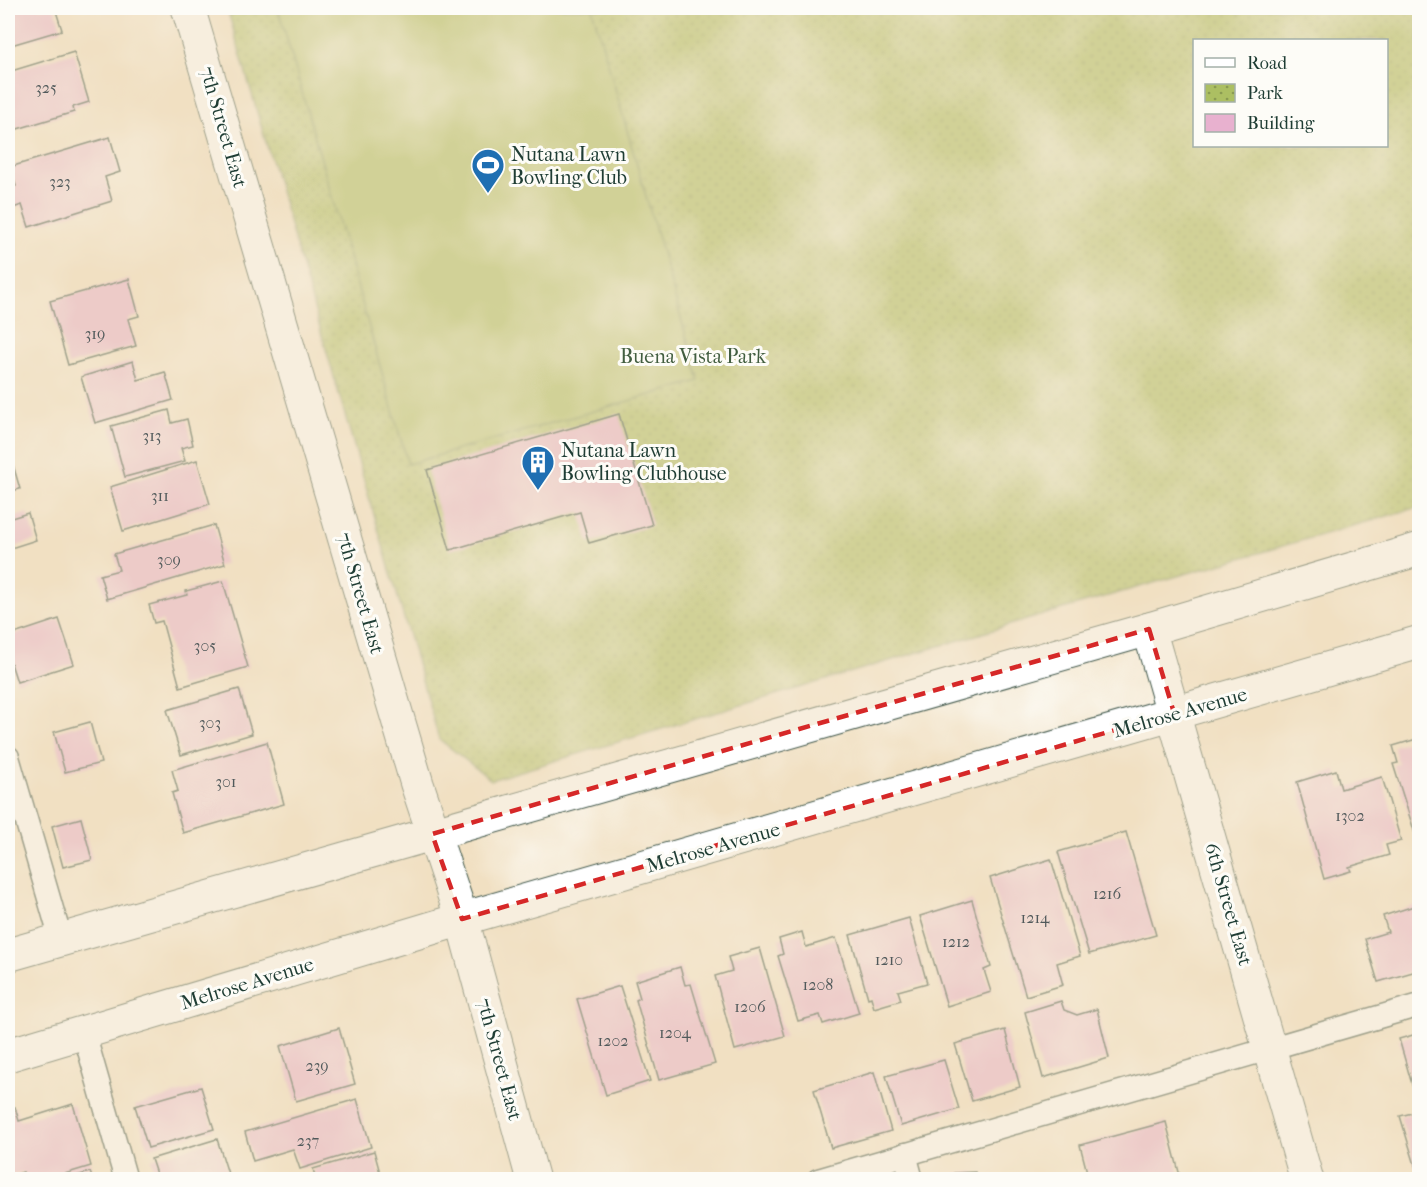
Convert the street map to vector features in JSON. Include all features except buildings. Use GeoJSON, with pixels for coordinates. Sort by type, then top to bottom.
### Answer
{"type":"FeatureCollection","features":[{"type":"Feature","properties":{"kind":"street","name":"7th Street East"},"geometry":{"type":"LineString","coordinates":[[188,8],[432,834],[462,919],[533,1179]]}},
{"type":"Feature","properties":{"kind":"street"},"geometry":{"type":"LineString","coordinates":[[8,956],[1149,629],[1419,549]]}},
{"type":"Feature","properties":{"kind":"street","name":"6th Street East"},"geometry":{"type":"LineString","coordinates":[[1149,629],[1307,1179]]}},
{"type":"Feature","properties":{"kind":"street","name":"Melrose Avenue"},"geometry":{"type":"LineString","coordinates":[[8,1055],[462,919],[1419,642]]}},
{"type":"Feature","properties":{"kind":"lane"},"geometry":{"type":"LineString","coordinates":[[8,758],[61,940]]}},
{"type":"Feature","properties":{"kind":"lane"},"geometry":{"type":"LineString","coordinates":[[818,1179],[1419,1005]]}},
{"type":"Feature","properties":{"kind":"lane"},"geometry":{"type":"LineString","coordinates":[[84,1033],[126,1179]]}},
{"type":"Feature","properties":{"kind":"lane"},"geometry":{"type":"LineString","coordinates":[[905,1154],[912,1179]]}},
{"type":"Feature","properties":{"kind":"highlighted area"},"geometry":{"type":"Polygon","coordinates":[[[1149,629],[1174,713],[462,919],[432,834],[1149,629]]]}},
{"type":"Feature","properties":{"kind":"green space","name":"Buena Vista Park"},"geometry":{"type":"Polygon","coordinates":[[[227,8],[1419,8],[1419,507],[1073,606],[491,780],[439,739],[227,8]]]}},
{"type":"Feature","properties":{"kind":"green space","name":"Nutana Lawn Bowling Club"},"geometry":{"type":"Polygon","coordinates":[[[278,8],[592,8],[699,381],[408,464],[278,8]]]}},
{"type":"Feature","properties":{"kind":"place","name":"Nutana Lawn Bowling Club"},"geometry":{"type":"Point","coordinates":[488,194]}},
{"type":"Feature","properties":{"kind":"place","name":"Nutana Lawn Bowling Clubhouse"},"geometry":{"type":"Point","coordinates":[538,491]}}]}
